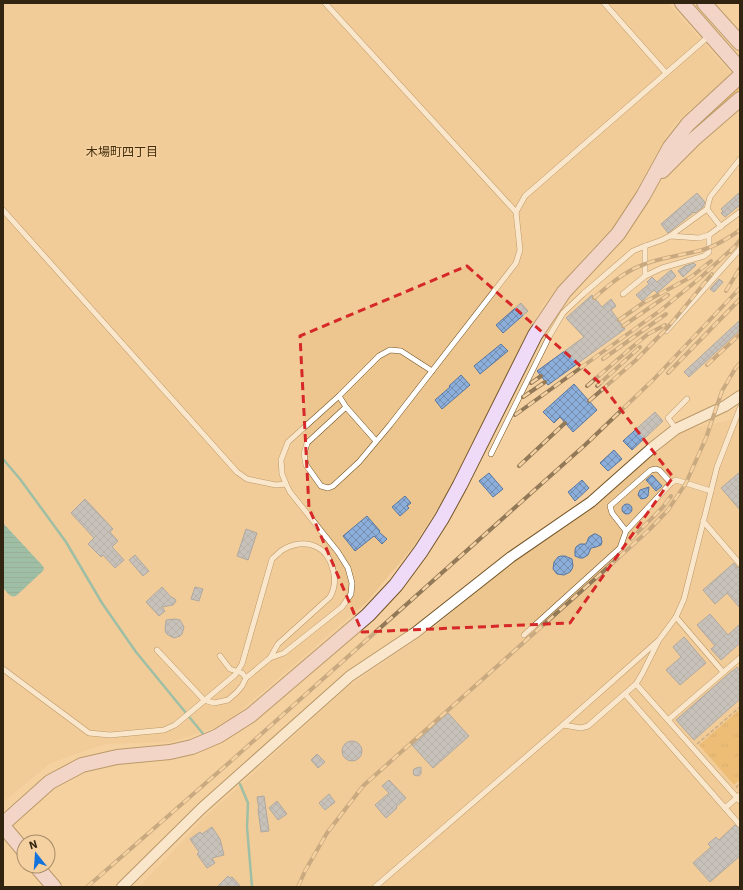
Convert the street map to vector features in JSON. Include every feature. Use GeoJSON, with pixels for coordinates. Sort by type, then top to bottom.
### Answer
{"type":"FeatureCollection","features":[{"type":"Feature","properties":{"kind":"street"},"geometry":{"type":"LineString","coordinates":[[682,3],[740,69]]}},
{"type":"Feature","properties":{"kind":"street"},"geometry":{"type":"LineString","coordinates":[[704,3],[740,43]]}},
{"type":"Feature","properties":{"kind":"street"},"geometry":{"type":"LineString","coordinates":[[16,841],[3,825],[50,782],[82,765],[117,757],[170,752],[192,747],[218,736],[251,715],[368,615],[396,584],[421,551],[442,518],[535,335],[564,292],[618,234],[643,196],[670,147],[688,124],[740,76]]}},
{"type":"Feature","properties":{"kind":"street"},"geometry":{"type":"LineString","coordinates":[[650,184],[675,157],[740,99]]}},
{"type":"Feature","properties":{"kind":"street"},"geometry":{"type":"LineString","coordinates":[[122,887],[202,808],[350,676],[416,632],[511,557],[591,502],[653,447],[676,429],[725,406],[740,396]]}},
{"type":"Feature","properties":{"kind":"street"},"geometry":{"type":"LineString","coordinates":[[43,874],[54,887]]}},
{"type":"Feature","properties":{"kind":"lane"},"geometry":{"type":"LineString","coordinates":[[325,3],[516,212]]}},
{"type":"Feature","properties":{"kind":"lane"},"geometry":{"type":"LineString","coordinates":[[604,3],[666,73]]}},
{"type":"Feature","properties":{"kind":"lane"},"geometry":{"type":"LineString","coordinates":[[346,407],[308,443],[304,454],[306,465],[321,486],[328,488],[333,486],[359,462],[390,425],[516,263],[520,250],[516,212],[524,196],[710,35]]}},
{"type":"Feature","properties":{"kind":"lane"},"geometry":{"type":"LineString","coordinates":[[491,454],[550,335],[563,313],[633,251],[670,236],[707,208],[710,197],[740,159]]}},
{"type":"Feature","properties":{"kind":"lane"},"geometry":{"type":"LineString","coordinates":[[707,208],[721,227]]}},
{"type":"Feature","properties":{"kind":"lane"},"geometry":{"type":"LineString","coordinates":[[3,210],[237,472],[247,479],[276,485],[286,484]]}},
{"type":"Feature","properties":{"kind":"lane"},"geometry":{"type":"LineString","coordinates":[[670,236],[699,238],[709,235],[740,212]]}},
{"type":"Feature","properties":{"kind":"lane"},"geometry":{"type":"LineString","coordinates":[[623,294],[645,276],[662,268],[704,256],[709,252],[709,235]]}},
{"type":"Feature","properties":{"kind":"lane"},"geometry":{"type":"LineString","coordinates":[[645,246],[645,276]]}},
{"type":"Feature","properties":{"kind":"lane"},"geometry":{"type":"LineString","coordinates":[[666,331],[740,249]]}},
{"type":"Feature","properties":{"kind":"lane"},"geometry":{"type":"LineString","coordinates":[[157,650],[204,700],[214,703],[228,700],[238,692],[246,678],[270,658],[284,653],[342,607],[350,594],[352,583],[348,568],[338,552],[290,492],[282,474],[281,460],[288,442],[339,396],[379,356],[390,350],[401,351],[432,371]]}},
{"type":"Feature","properties":{"kind":"lane"},"geometry":{"type":"LineString","coordinates":[[339,396],[346,407],[376,441]]}},
{"type":"Feature","properties":{"kind":"lane"},"geometry":{"type":"LineString","coordinates":[[676,429],[668,418],[687,399]]}},
{"type":"Feature","properties":{"kind":"lane"},"geometry":{"type":"LineString","coordinates":[[563,725],[581,728],[588,726],[636,684],[659,640],[676,617],[684,599],[717,467],[740,410]]}},
{"type":"Feature","properties":{"kind":"lane"},"geometry":{"type":"LineString","coordinates":[[626,531],[612,514],[610,506],[651,470],[659,470],[671,483]]}},
{"type":"Feature","properties":{"kind":"lane"},"geometry":{"type":"LineString","coordinates":[[524,635],[620,548],[626,531],[671,483],[676,480],[711,491]]}},
{"type":"Feature","properties":{"kind":"lane"},"geometry":{"type":"LineString","coordinates":[[703,521],[740,564]]}},
{"type":"Feature","properties":{"kind":"lane"},"geometry":{"type":"LineString","coordinates":[[3,669],[89,733],[110,735],[164,730],[175,724],[238,672],[242,664],[272,559],[282,549],[295,545],[307,544],[316,546],[324,552],[333,567],[335,575],[334,590],[330,597],[278,644],[270,658]]}},
{"type":"Feature","properties":{"kind":"lane"},"geometry":{"type":"LineString","coordinates":[[676,617],[724,672]]}},
{"type":"Feature","properties":{"kind":"lane"},"geometry":{"type":"LineString","coordinates":[[375,887],[659,640]]}},
{"type":"Feature","properties":{"kind":"lane"},"geometry":{"type":"LineString","coordinates":[[220,656],[230,669],[242,673],[246,678]]}},
{"type":"Feature","properties":{"kind":"lane"},"geometry":{"type":"LineString","coordinates":[[668,720],[740,658]]}},
{"type":"Feature","properties":{"kind":"lane"},"geometry":{"type":"LineString","coordinates":[[636,684],[739,798],[725,808]]}},
{"type":"Feature","properties":{"kind":"lane"},"geometry":{"type":"LineString","coordinates":[[625,694],[740,825]]}},
{"type":"Feature","properties":{"kind":"path"},"geometry":{"type":"LineString","coordinates":[[693,748],[740,706]]}},
{"type":"Feature","properties":{"kind":"highlighted area"},"geometry":{"type":"Polygon","coordinates":[[[467,266],[601,384],[673,477],[570,623],[362,632],[309,508],[300,336],[467,266]]]}},
{"type":"Feature","properties":{"kind":"shaded area"},"geometry":{"type":"Polygon","coordinates":[[[3,3],[668,3],[732,74],[673,125],[618,223],[589,251],[542,306],[453,484],[413,547],[366,603],[224,725],[172,742],[105,744],[51,763],[3,802],[3,3]]]}},
{"type":"Feature","properties":{"kind":"shaded area"},"geometry":{"type":"Polygon","coordinates":[[[740,418],[740,887],[139,887],[204,818],[345,689],[437,625],[513,559],[586,510],[684,430],[740,418]]]}},
{"type":"Feature","properties":{"kind":"green space"},"geometry":{"type":"Polygon","coordinates":[[[740,84],[740,89],[682,140],[680,140],[740,84]]]}},
{"type":"Feature","properties":{"kind":"green space"},"geometry":{"type":"Polygon","coordinates":[[[740,709],[740,779],[734,785],[699,745],[740,709]]]}},
{"type":"Feature","properties":{"kind":"water"},"geometry":{"type":"Polygon","coordinates":[[[3,523],[44,568],[43,571],[16,596],[12,596],[3,588],[3,523]]]}},
{"type":"Feature","properties":{"kind":"building"},"geometry":{"type":"Polygon","coordinates":[[[740,192],[740,205],[725,217],[721,213],[723,211],[721,209],[740,192]]]}},
{"type":"Feature","properties":{"kind":"building"},"geometry":{"type":"Polygon","coordinates":[[[697,193],[705,202],[703,207],[695,213],[694,212],[668,233],[661,224],[697,193]]]}},
{"type":"Feature","properties":{"kind":"building"},"geometry":{"type":"Polygon","coordinates":[[[694,263],[696,265],[683,277],[678,271],[685,266],[694,263]]]}},
{"type":"Feature","properties":{"kind":"building"},"geometry":{"type":"Polygon","coordinates":[[[671,270],[676,276],[657,293],[654,290],[642,301],[636,295],[649,284],[647,282],[652,277],[657,282],[671,270]]]}},
{"type":"Feature","properties":{"kind":"building"},"geometry":{"type":"Polygon","coordinates":[[[719,279],[723,282],[714,292],[710,289],[719,279]]]}},
{"type":"Feature","properties":{"kind":"building"},"geometry":{"type":"Polygon","coordinates":[[[592,295],[602,307],[611,299],[616,306],[611,310],[625,329],[548,385],[537,371],[584,337],[566,318],[592,295]]]}},
{"type":"Feature","properties":{"kind":"building"},"geometry":{"type":"Polygon","coordinates":[[[521,303],[528,311],[503,333],[496,325],[521,303]]]}},
{"type":"Feature","properties":{"kind":"building"},"geometry":{"type":"Polygon","coordinates":[[[740,320],[740,330],[689,377],[684,372],[740,320]]]}},
{"type":"Feature","properties":{"kind":"building"},"geometry":{"type":"Polygon","coordinates":[[[501,344],[508,351],[480,374],[474,366],[501,344]]]}},
{"type":"Feature","properties":{"kind":"building"},"geometry":{"type":"Polygon","coordinates":[[[461,375],[470,385],[442,409],[435,400],[461,375]]]}},
{"type":"Feature","properties":{"kind":"building"},"geometry":{"type":"Polygon","coordinates":[[[574,384],[597,410],[573,432],[560,417],[554,423],[543,412],[574,384]]]}},
{"type":"Feature","properties":{"kind":"building"},"geometry":{"type":"Polygon","coordinates":[[[655,412],[663,421],[632,450],[623,441],[655,412]]]}},
{"type":"Feature","properties":{"kind":"building"},"geometry":{"type":"Polygon","coordinates":[[[614,450],[622,459],[608,471],[600,463],[614,450]]]}},
{"type":"Feature","properties":{"kind":"building"},"geometry":{"type":"Polygon","coordinates":[[[740,472],[740,510],[721,488],[740,472]]]}},
{"type":"Feature","properties":{"kind":"building"},"geometry":{"type":"Polygon","coordinates":[[[489,473],[503,489],[493,497],[479,481],[489,473]]]}},
{"type":"Feature","properties":{"kind":"building"},"geometry":{"type":"Polygon","coordinates":[[[652,475],[662,486],[656,491],[646,480],[652,475]]]}},
{"type":"Feature","properties":{"kind":"building"},"geometry":{"type":"Polygon","coordinates":[[[582,480],[589,488],[575,501],[568,492],[582,480]]]}},
{"type":"Feature","properties":{"kind":"building"},"geometry":{"type":"Polygon","coordinates":[[[649,487],[648,496],[641,499],[638,495],[640,490],[649,487]]]}},
{"type":"Feature","properties":{"kind":"building"},"geometry":{"type":"Polygon","coordinates":[[[405,496],[411,503],[407,506],[409,508],[400,516],[392,507],[405,496]]]}},
{"type":"Feature","properties":{"kind":"building"},"geometry":{"type":"Polygon","coordinates":[[[85,499],[113,529],[110,532],[118,541],[112,547],[124,560],[115,568],[103,555],[101,557],[88,544],[94,538],[71,513],[85,499]]]}},
{"type":"Feature","properties":{"kind":"building"},"geometry":{"type":"Polygon","coordinates":[[[627,504],[632,509],[627,514],[622,509],[627,504]]]}},
{"type":"Feature","properties":{"kind":"building"},"geometry":{"type":"Polygon","coordinates":[[[367,516],[380,531],[379,532],[387,539],[382,544],[374,536],[355,551],[343,536],[367,516]]]}},
{"type":"Feature","properties":{"kind":"building"},"geometry":{"type":"Polygon","coordinates":[[[246,529],[257,533],[248,560],[237,556],[246,529]]]}},
{"type":"Feature","properties":{"kind":"building"},"geometry":{"type":"Polygon","coordinates":[[[594,534],[601,537],[601,545],[591,548],[588,555],[583,558],[575,556],[576,547],[580,544],[586,544],[589,537],[594,534]]]}},
{"type":"Feature","properties":{"kind":"building"},"geometry":{"type":"Polygon","coordinates":[[[135,555],[149,571],[143,576],[129,560],[135,555]]]}},
{"type":"Feature","properties":{"kind":"building"},"geometry":{"type":"Polygon","coordinates":[[[561,556],[572,559],[572,569],[564,575],[557,574],[553,569],[554,562],[561,556]]]}},
{"type":"Feature","properties":{"kind":"building"},"geometry":{"type":"Polygon","coordinates":[[[734,563],[740,568],[740,608],[727,593],[715,604],[703,590],[734,563]]]}},
{"type":"Feature","properties":{"kind":"building"},"geometry":{"type":"Polygon","coordinates":[[[162,587],[176,601],[173,605],[162,607],[165,611],[159,616],[146,602],[162,587]]]}},
{"type":"Feature","properties":{"kind":"building"},"geometry":{"type":"Polygon","coordinates":[[[195,587],[203,589],[199,601],[191,599],[195,587]]]}},
{"type":"Feature","properties":{"kind":"building"},"geometry":{"type":"Polygon","coordinates":[[[710,614],[728,635],[740,624],[740,643],[721,660],[711,649],[715,646],[697,625],[710,614]]]}},
{"type":"Feature","properties":{"kind":"building"},"geometry":{"type":"Polygon","coordinates":[[[166,620],[180,620],[184,627],[182,634],[174,638],[168,635],[165,630],[166,620]]]}},
{"type":"Feature","properties":{"kind":"building"},"geometry":{"type":"Polygon","coordinates":[[[684,637],[706,663],[680,685],[666,670],[681,657],[673,647],[684,637]]]}},
{"type":"Feature","properties":{"kind":"building"},"geometry":{"type":"Polygon","coordinates":[[[737,667],[740,671],[740,699],[694,740],[676,720],[737,667]]]}},
{"type":"Feature","properties":{"kind":"building"},"geometry":{"type":"Polygon","coordinates":[[[448,713],[469,736],[433,768],[412,745],[448,713]]]}},
{"type":"Feature","properties":{"kind":"building"},"geometry":{"type":"Polygon","coordinates":[[[352,741],[359,744],[362,751],[359,758],[352,761],[345,758],[342,751],[345,744],[352,741]]]}},
{"type":"Feature","properties":{"kind":"building"},"geometry":{"type":"Polygon","coordinates":[[[317,754],[325,762],[318,768],[311,760],[317,754]]]}},
{"type":"Feature","properties":{"kind":"building"},"geometry":{"type":"Polygon","coordinates":[[[421,767],[420,775],[414,775],[414,769],[421,767]]]}},
{"type":"Feature","properties":{"kind":"building"},"geometry":{"type":"Polygon","coordinates":[[[389,780],[406,798],[386,818],[375,805],[389,793],[382,786],[389,780]]]}},
{"type":"Feature","properties":{"kind":"building"},"geometry":{"type":"Polygon","coordinates":[[[329,794],[335,802],[325,810],[319,803],[329,794]]]}},
{"type":"Feature","properties":{"kind":"building"},"geometry":{"type":"Polygon","coordinates":[[[264,796],[269,831],[261,832],[257,797],[264,796]]]}},
{"type":"Feature","properties":{"kind":"building"},"geometry":{"type":"Polygon","coordinates":[[[277,801],[287,814],[278,820],[269,808],[277,801]]]}},
{"type":"Feature","properties":{"kind":"building"},"geometry":{"type":"Polygon","coordinates":[[[735,825],[740,829],[740,856],[710,882],[693,863],[711,847],[708,844],[716,837],[719,840],[735,825]]]}},
{"type":"Feature","properties":{"kind":"building"},"geometry":{"type":"Polygon","coordinates":[[[212,827],[220,839],[224,855],[212,858],[215,863],[207,868],[197,854],[199,852],[190,839],[200,832],[202,834],[212,827]]]}},
{"type":"Feature","properties":{"kind":"building"},"geometry":{"type":"Polygon","coordinates":[[[228,876],[230,878],[232,877],[241,887],[217,887],[228,876]]]}},
{"type":"Feature","properties":{"kind":"waterway"},"geometry":{"type":"LineString","coordinates":[[3,459],[20,479],[66,542],[102,603],[136,652],[204,735]]}},
{"type":"Feature","properties":{"kind":"waterway"},"geometry":{"type":"LineString","coordinates":[[240,784],[248,803],[247,827],[252,887]]}},
{"type":"Feature","properties":{"kind":"railway"},"geometry":{"type":"LineString","coordinates":[[594,298],[618,278],[631,270],[653,261],[708,248],[740,230]]}},
{"type":"Feature","properties":{"kind":"railway"},"geometry":{"type":"LineString","coordinates":[[730,252],[740,240]]}},
{"type":"Feature","properties":{"kind":"railway"},"geometry":{"type":"LineString","coordinates":[[515,415],[661,310],[733,248]]}},
{"type":"Feature","properties":{"kind":"railway"},"geometry":{"type":"LineString","coordinates":[[619,320],[643,303],[691,277],[711,261]]}},
{"type":"Feature","properties":{"kind":"railway"},"geometry":{"type":"LineString","coordinates":[[726,291],[740,268]]}},
{"type":"Feature","properties":{"kind":"railway"},"geometry":{"type":"LineString","coordinates":[[589,401],[636,360],[669,326],[712,274]]}},
{"type":"Feature","properties":{"kind":"railway"},"geometry":{"type":"LineString","coordinates":[[87,887],[231,761],[585,445],[653,380],[740,288]]}},
{"type":"Feature","properties":{"kind":"railway"},"geometry":{"type":"LineString","coordinates":[[623,326],[668,295]]}},
{"type":"Feature","properties":{"kind":"railway"},"geometry":{"type":"LineString","coordinates":[[668,373],[740,299]]}},
{"type":"Feature","properties":{"kind":"railway"},"geometry":{"type":"LineString","coordinates":[[603,359],[666,314]]}},
{"type":"Feature","properties":{"kind":"railway"},"geometry":{"type":"LineString","coordinates":[[587,386],[648,334],[665,325]]}},
{"type":"Feature","properties":{"kind":"railway"},"geometry":{"type":"LineString","coordinates":[[707,365],[740,334]]}},
{"type":"Feature","properties":{"kind":"railway"},"geometry":{"type":"LineString","coordinates":[[597,386],[640,347]]}},
{"type":"Feature","properties":{"kind":"railway"},"geometry":{"type":"LineString","coordinates":[[298,887],[305,871],[327,833],[363,786],[606,569],[649,530],[668,510],[686,483],[706,438],[722,391],[740,363]]}},
{"type":"Feature","properties":{"kind":"railway"},"geometry":{"type":"LineString","coordinates":[[531,383],[541,376]]}},
{"type":"Feature","properties":{"kind":"railway"},"geometry":{"type":"LineString","coordinates":[[523,397],[545,382]]}},
{"type":"Feature","properties":{"kind":"railway"},"geometry":{"type":"LineString","coordinates":[[519,466],[565,423]]}},
{"type":"Feature","properties":{"kind":"railway"},"geometry":{"type":"LineString","coordinates":[[631,539],[663,507],[671,496]]}},
{"type":"Feature","properties":{"kind":"district","name":"木場町四丁目"},"geometry":{"type":"Point","coordinates":[122,152]}}]}
